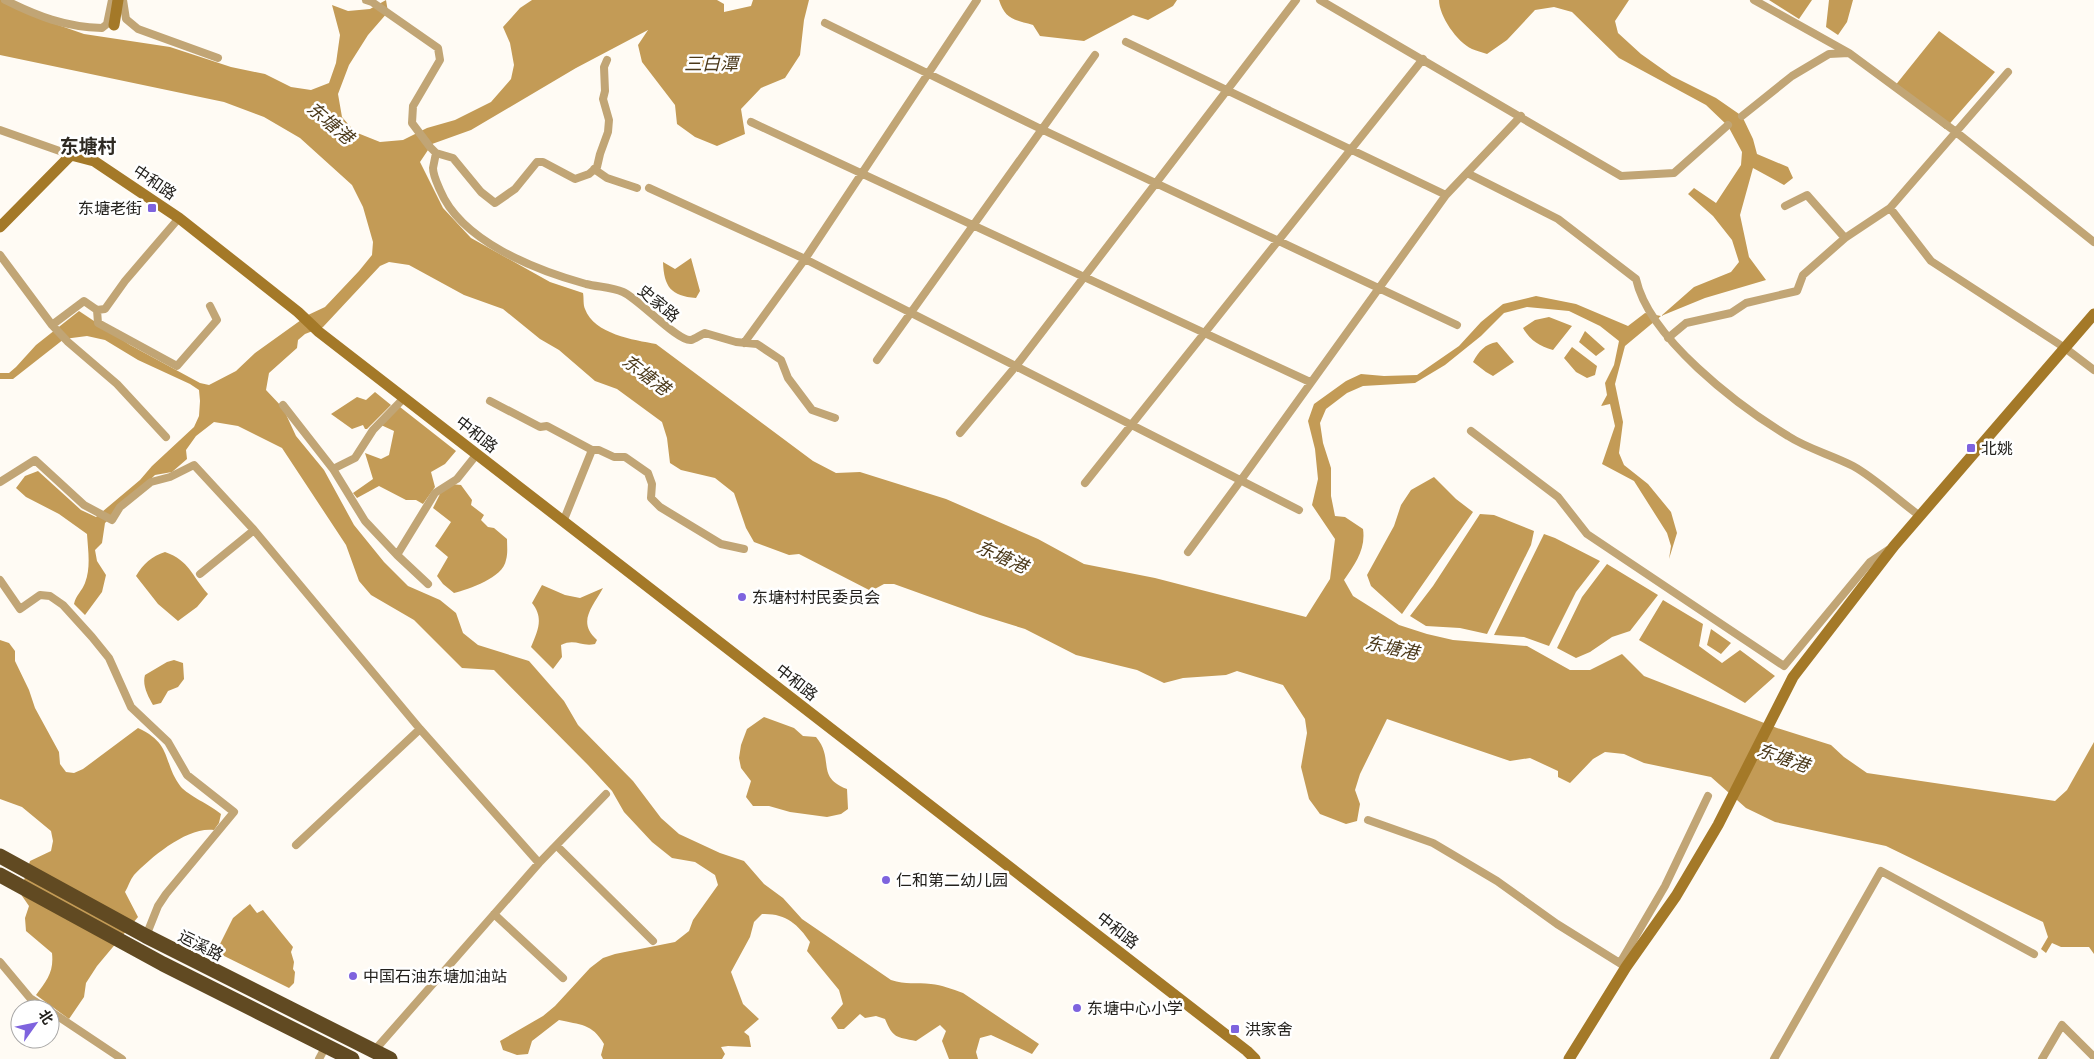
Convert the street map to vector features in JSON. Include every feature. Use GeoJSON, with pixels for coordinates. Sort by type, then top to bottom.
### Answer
{"type":"FeatureCollection","features":[{"type":"Feature","properties":{"kind":"highway","name":"运溪路"},"geometry":{"type":"LineString","coordinates":[[0,856],[146,936],[390,1059]]}},
{"type":"Feature","properties":{"kind":"highway"},"geometry":{"type":"LineString","coordinates":[[0,874],[323,1053],[352,1059]]}},
{"type":"Feature","properties":{"kind":"street"},"geometry":{"type":"LineString","coordinates":[[5,0],[48,20],[73,26],[102,28],[107,24],[112,0]]}},
{"type":"Feature","properties":{"kind":"street"},"geometry":{"type":"LineString","coordinates":[[114,25],[118,0]]}},
{"type":"Feature","properties":{"kind":"street"},"geometry":{"type":"LineString","coordinates":[[123,0],[126,19],[138,29],[218,58]]}},
{"type":"Feature","properties":{"kind":"street"},"geometry":{"type":"LineString","coordinates":[[366,0],[372,2],[438,48],[440,60],[413,106],[412,123],[436,153],[454,158],[481,192],[495,203],[516,189],[537,162],[543,162],[575,179],[589,174],[597,167],[608,132],[609,120],[604,99],[604,67],[607,60]]}},
{"type":"Feature","properties":{"kind":"street"},"geometry":{"type":"LineString","coordinates":[[744,343],[805,259],[976,0]]}},
{"type":"Feature","properties":{"kind":"street"},"geometry":{"type":"LineString","coordinates":[[960,433],[1016,366],[1296,0]]}},
{"type":"Feature","properties":{"kind":"street"},"geometry":{"type":"LineString","coordinates":[[1320,0],[1621,176],[1674,173],[1728,126]]}},
{"type":"Feature","properties":{"kind":"street"},"geometry":{"type":"LineString","coordinates":[[1754,0],[1849,53],[1956,132],[2094,242]]}},
{"type":"Feature","properties":{"kind":"street"},"geometry":{"type":"LineString","coordinates":[[825,23],[1041,129],[1457,325]]}},
{"type":"Feature","properties":{"kind":"street"},"geometry":{"type":"LineString","coordinates":[[1126,42],[1446,195]]}},
{"type":"Feature","properties":{"kind":"street"},"geometry":{"type":"LineString","coordinates":[[1742,116],[1792,76],[1829,54],[1849,53]]}},
{"type":"Feature","properties":{"kind":"street"},"geometry":{"type":"LineString","coordinates":[[876,360],[1095,55]]}},
{"type":"Feature","properties":{"kind":"street"},"geometry":{"type":"LineString","coordinates":[[1085,483],[1422,59]]}},
{"type":"Feature","properties":{"kind":"street"},"geometry":{"type":"LineString","coordinates":[[1668,338],[1686,323],[1731,313],[1746,303],[1798,291],[1803,276],[1845,238],[1890,208],[2008,72]]}},
{"type":"Feature","properties":{"kind":"street"},"geometry":{"type":"LineString","coordinates":[[1188,552],[1446,195],[1521,116]]}},
{"type":"Feature","properties":{"kind":"street"},"geometry":{"type":"LineString","coordinates":[[751,122],[1082,278],[1310,382]]}},
{"type":"Feature","properties":{"kind":"street","name":"中和路"},"geometry":{"type":"LineString","coordinates":[[0,130],[71,155],[94,161],[179,218],[298,312],[318,332],[1247,1050],[1256,1059]]}},
{"type":"Feature","properties":{"kind":"street","name":"史家路"},"geometry":{"type":"LineString","coordinates":[[436,153],[433,169],[445,201],[467,228],[499,250],[545,270],[586,284],[623,292],[657,317],[675,335],[691,340],[705,333],[744,343],[757,344],[781,360],[788,378],[812,410],[836,418]]}},
{"type":"Feature","properties":{"kind":"street"},"geometry":{"type":"LineString","coordinates":[[0,227],[71,155]]}},
{"type":"Feature","properties":{"kind":"street"},"geometry":{"type":"LineString","coordinates":[[594,169],[607,178],[637,188]]}},
{"type":"Feature","properties":{"kind":"street"},"geometry":{"type":"LineString","coordinates":[[1467,173],[1558,219],[1636,279],[1639,294],[1662,331],[1726,394],[1789,437],[1854,467],[1920,516]]}},
{"type":"Feature","properties":{"kind":"street"},"geometry":{"type":"LineString","coordinates":[[648,188],[805,259],[1299,510]]}},
{"type":"Feature","properties":{"kind":"street"},"geometry":{"type":"LineString","coordinates":[[1785,206],[1807,195],[1845,238]]}},
{"type":"Feature","properties":{"kind":"street"},"geometry":{"type":"LineString","coordinates":[[1890,208],[1931,261],[2065,348],[2094,370]]}},
{"type":"Feature","properties":{"kind":"street"},"geometry":{"type":"LineString","coordinates":[[52,325],[84,301],[96,310],[105,309],[125,281],[179,218]]}},
{"type":"Feature","properties":{"kind":"street"},"geometry":{"type":"LineString","coordinates":[[0,255],[52,325],[68,342],[117,384],[166,437]]}},
{"type":"Feature","properties":{"kind":"street"},"geometry":{"type":"LineString","coordinates":[[96,310],[98,323],[178,366],[216,320],[210,306]]}},
{"type":"Feature","properties":{"kind":"street"},"geometry":{"type":"LineString","coordinates":[[1623,965],[1676,896],[1718,824],[1793,677],[1894,546],[2094,314]]}},
{"type":"Feature","properties":{"kind":"street"},"geometry":{"type":"LineString","coordinates":[[333,469],[355,458],[373,430],[404,398]]}},
{"type":"Feature","properties":{"kind":"street"},"geometry":{"type":"LineString","coordinates":[[490,401],[540,427],[547,426],[592,450],[599,450],[614,457],[624,457],[648,473],[652,484],[651,498],[660,507],[722,544],[744,549]]}},
{"type":"Feature","properties":{"kind":"street"},"geometry":{"type":"LineString","coordinates":[[284,405],[333,469],[365,521],[428,584]]}},
{"type":"Feature","properties":{"kind":"street"},"geometry":{"type":"LineString","coordinates":[[1471,431],[1558,496],[1587,534],[1784,666],[1870,562],[1894,546]]}},
{"type":"Feature","properties":{"kind":"street"},"geometry":{"type":"LineString","coordinates":[[564,522],[592,450]]}},
{"type":"Feature","properties":{"kind":"street"},"geometry":{"type":"LineString","coordinates":[[397,555],[435,493],[456,479],[476,454]]}},
{"type":"Feature","properties":{"kind":"street"},"geometry":{"type":"LineString","coordinates":[[0,482],[34,460],[84,504],[112,520],[120,507],[151,482],[170,477],[194,465],[254,530],[420,729],[539,863]]}},
{"type":"Feature","properties":{"kind":"street"},"geometry":{"type":"LineString","coordinates":[[200,574],[254,530]]}},
{"type":"Feature","properties":{"kind":"street"},"geometry":{"type":"LineString","coordinates":[[0,580],[20,608],[40,595],[50,596],[63,605],[109,658],[131,707],[168,742],[187,775],[234,812],[166,894],[158,906],[146,936]]}},
{"type":"Feature","properties":{"kind":"street"},"geometry":{"type":"LineString","coordinates":[[296,845],[420,729]]}},
{"type":"Feature","properties":{"kind":"street"},"geometry":{"type":"LineString","coordinates":[[374,1050],[539,863],[606,794]]}},
{"type":"Feature","properties":{"kind":"street"},"geometry":{"type":"LineString","coordinates":[[1569,1059],[1623,965],[1665,886],[1708,796]]}},
{"type":"Feature","properties":{"kind":"street"},"geometry":{"type":"LineString","coordinates":[[1368,820],[1433,843],[1497,881],[1557,924],[1623,965]]}},
{"type":"Feature","properties":{"kind":"street"},"geometry":{"type":"LineString","coordinates":[[557,846],[653,940]]}},
{"type":"Feature","properties":{"kind":"street"},"geometry":{"type":"LineString","coordinates":[[1774,1059],[1881,871],[2034,954]]}},
{"type":"Feature","properties":{"kind":"street"},"geometry":{"type":"LineString","coordinates":[[494,914],[563,978]]}},
{"type":"Feature","properties":{"kind":"street"},"geometry":{"type":"LineString","coordinates":[[0,962],[32,999]]}},
{"type":"Feature","properties":{"kind":"street"},"geometry":{"type":"LineString","coordinates":[[60,1017],[122,1059]]}},
{"type":"Feature","properties":{"kind":"street"},"geometry":{"type":"LineString","coordinates":[[2042,1059],[2062,1024],[2094,1057]]}},
{"type":"Feature","properties":{"kind":"water"},"geometry":{"type":"Polygon","coordinates":[[[0,0],[12,0],[41,19],[84,34],[170,47],[231,67],[265,74],[291,87],[311,90],[329,83],[336,63],[340,35],[332,5],[348,11],[370,9],[386,0],[388,12],[368,35],[349,65],[338,94],[342,117],[355,132],[380,142],[403,140],[427,128],[455,120],[491,102],[511,79],[514,65],[510,43],[503,27],[520,8],[532,0],[717,0],[724,4],[724,12],[751,6],[753,0],[809,0],[804,20],[800,55],[785,78],[761,88],[741,109],[745,134],[717,146],[695,137],[677,124],[675,105],[642,62],[638,45],[648,30],[576,68],[471,130],[432,144],[420,162],[443,208],[471,238],[550,282],[583,293],[585,309],[590,318],[597,324],[626,338],[656,344],[813,461],[836,473],[860,472],[946,499],[1038,539],[1084,564],[1155,578],[1306,617],[1330,579],[1335,539],[1312,505],[1318,479],[1315,449],[1308,421],[1314,404],[1346,381],[1361,374],[1384,376],[1417,375],[1459,346],[1481,322],[1503,304],[1536,296],[1576,304],[1628,326],[1645,313],[1661,316],[1625,346],[1615,384],[1623,422],[1619,453],[1624,465],[1648,484],[1671,512],[1677,533],[1669,559],[1671,546],[1667,533],[1634,481],[1602,464],[1615,426],[1610,404],[1601,406],[1607,395],[1605,383],[1614,365],[1619,341],[1600,326],[1569,311],[1527,307],[1504,313],[1481,336],[1445,365],[1415,383],[1363,386],[1347,393],[1326,409],[1320,423],[1323,443],[1331,468],[1331,496],[1335,516],[1345,517],[1363,529],[1361,550],[1356,562],[1344,580],[1353,596],[1399,625],[1453,640],[1527,646],[1570,670],[1590,670],[1622,654],[1644,676],[1777,728],[1831,745],[1867,773],[2055,801],[2067,790],[2094,742],[2094,954],[2089,947],[2061,947],[2052,943],[2046,953],[2041,949],[2048,937],[2043,922],[1886,846],[1775,822],[1746,808],[1711,777],[1644,763],[1624,754],[1605,752],[1593,759],[1570,783],[1558,777],[1558,771],[1530,758],[1510,761],[1387,719],[1360,774],[1355,790],[1360,804],[1357,821],[1346,824],[1320,814],[1309,799],[1301,767],[1307,733],[1305,719],[1283,685],[1237,671],[1226,675],[1183,678],[1164,683],[1137,670],[1076,655],[1025,629],[894,584],[884,584],[871,591],[799,554],[789,555],[754,542],[746,528],[734,493],[715,478],[681,470],[670,463],[667,438],[662,422],[617,389],[595,381],[559,350],[540,339],[503,309],[464,295],[409,265],[389,262],[380,266],[323,327],[305,334],[298,340],[297,348],[269,373],[266,390],[283,408],[296,436],[324,470],[354,525],[384,562],[408,586],[440,600],[456,613],[463,633],[478,645],[529,661],[564,701],[578,725],[633,781],[661,818],[679,834],[720,853],[744,861],[764,884],[783,898],[802,919],[891,980],[926,983],[947,987],[963,993],[1039,1044],[1032,1054],[991,1035],[980,1038],[976,1052],[978,1059],[949,1059],[942,1041],[946,1031],[940,1025],[916,1041],[896,1036],[890,1030],[885,1019],[876,1016],[865,1018],[860,1014],[844,1029],[838,1029],[831,1018],[843,1004],[839,990],[807,951],[810,942],[801,930],[790,921],[778,915],[762,914],[754,922],[750,937],[731,972],[743,1004],[759,1019],[744,1032],[749,1036],[751,1047],[721,1047],[725,1054],[722,1059],[603,1059],[601,1055],[604,1044],[595,1032],[579,1024],[559,1020],[532,1041],[528,1054],[517,1055],[503,1050],[500,1041],[543,1016],[555,1006],[590,968],[603,958],[675,942],[689,931],[693,920],[718,885],[715,875],[695,862],[672,858],[652,842],[624,812],[612,791],[494,670],[462,668],[414,620],[371,595],[359,581],[346,545],[282,448],[238,426],[214,422],[196,436],[186,450],[187,459],[172,472],[155,475],[105,523],[102,543],[95,550],[97,561],[106,575],[102,592],[85,615],[74,604],[85,583],[88,571],[87,534],[59,514],[26,497],[16,488],[25,476],[38,471],[81,510],[96,517],[140,480],[152,466],[194,427],[199,416],[199,390],[138,360],[105,340],[87,336],[64,339],[13,379],[0,379],[0,373],[9,373],[36,345],[79,311],[130,345],[200,383],[209,385],[236,371],[255,353],[308,315],[325,307],[372,255],[373,242],[363,207],[352,185],[300,138],[264,117],[224,102],[0,55],[0,0]]]}},
{"type":"Feature","properties":{"kind":"water"},"geometry":{"type":"Polygon","coordinates":[[[999,0],[1177,0],[1173,6],[1148,20],[1133,15],[1084,41],[1040,36],[1033,25],[1015,20],[1007,15],[999,0]]]}},
{"type":"Feature","properties":{"kind":"water"},"geometry":{"type":"Polygon","coordinates":[[[1439,0],[1629,0],[1615,21],[1618,33],[1641,54],[1672,76],[1716,98],[1742,116],[1753,139],[1757,154],[1788,167],[1793,178],[1784,185],[1753,168],[1740,215],[1749,257],[1766,280],[1705,298],[1661,316],[1694,287],[1731,272],[1739,262],[1732,240],[1713,216],[1688,194],[1694,188],[1716,203],[1741,165],[1742,152],[1728,126],[1706,105],[1619,58],[1572,12],[1554,7],[1535,10],[1507,40],[1487,54],[1466,46],[1455,35],[1445,21],[1439,0]]]}},
{"type":"Feature","properties":{"kind":"water"},"geometry":{"type":"Polygon","coordinates":[[[1769,0],[1812,0],[1799,19],[1769,0]]]}},
{"type":"Feature","properties":{"kind":"water"},"geometry":{"type":"Polygon","coordinates":[[[1829,0],[1853,0],[1847,22],[1838,35],[1826,27],[1829,0]]]}},
{"type":"Feature","properties":{"kind":"water"},"geometry":{"type":"Polygon","coordinates":[[[1939,31],[1995,72],[1945,129],[1894,87],[1939,31]]]}},
{"type":"Feature","properties":{"kind":"water"},"geometry":{"type":"Polygon","coordinates":[[[691,258],[700,291],[696,298],[680,295],[670,289],[664,271],[663,262],[675,269],[691,258]]]}},
{"type":"Feature","properties":{"kind":"water"},"geometry":{"type":"Polygon","coordinates":[[[1549,317],[1572,326],[1553,350],[1535,342],[1523,328],[1535,320],[1549,317]]]}},
{"type":"Feature","properties":{"kind":"water"},"geometry":{"type":"Polygon","coordinates":[[[1585,331],[1605,349],[1596,356],[1579,342],[1585,331]]]}},
{"type":"Feature","properties":{"kind":"water"},"geometry":{"type":"Polygon","coordinates":[[[1497,342],[1514,362],[1493,376],[1473,362],[1489,344],[1497,342]]]}},
{"type":"Feature","properties":{"kind":"water"},"geometry":{"type":"Polygon","coordinates":[[[1572,347],[1597,366],[1595,375],[1587,378],[1576,372],[1564,358],[1572,347]]]}},
{"type":"Feature","properties":{"kind":"water"},"geometry":{"type":"Polygon","coordinates":[[[375,392],[391,405],[367,429],[363,425],[352,429],[331,414],[357,397],[366,400],[375,392]]]}},
{"type":"Feature","properties":{"kind":"water"},"geometry":{"type":"Polygon","coordinates":[[[400,407],[456,451],[445,464],[431,472],[435,487],[423,504],[416,500],[406,500],[379,486],[357,498],[353,493],[373,479],[365,453],[381,459],[389,455],[394,431],[381,425],[400,407]]]}},
{"type":"Feature","properties":{"kind":"water"},"geometry":{"type":"Polygon","coordinates":[[[1434,477],[1456,499],[1473,512],[1402,614],[1371,586],[1367,575],[1394,526],[1401,505],[1411,490],[1434,477]]]}},
{"type":"Feature","properties":{"kind":"water"},"geometry":{"type":"Polygon","coordinates":[[[451,484],[461,485],[472,500],[471,505],[484,515],[481,520],[488,527],[494,528],[507,539],[506,560],[499,572],[484,582],[454,593],[437,576],[448,557],[435,546],[451,522],[433,508],[441,492],[451,484]]]}},
{"type":"Feature","properties":{"kind":"water"},"geometry":{"type":"Polygon","coordinates":[[[1480,514],[1494,515],[1534,531],[1531,545],[1487,634],[1460,628],[1426,626],[1410,616],[1433,586],[1480,514]]]}},
{"type":"Feature","properties":{"kind":"water"},"geometry":{"type":"Polygon","coordinates":[[[1544,534],[1600,561],[1576,592],[1549,646],[1524,637],[1494,635],[1544,534]]]}},
{"type":"Feature","properties":{"kind":"water"},"geometry":{"type":"Polygon","coordinates":[[[165,552],[185,564],[208,594],[197,607],[178,621],[158,604],[136,576],[148,561],[165,552]]]}},
{"type":"Feature","properties":{"kind":"water"},"geometry":{"type":"Polygon","coordinates":[[[1607,564],[1658,595],[1630,631],[1612,637],[1590,652],[1576,658],[1557,648],[1582,597],[1607,564]]]}},
{"type":"Feature","properties":{"kind":"water"},"geometry":{"type":"Polygon","coordinates":[[[542,585],[565,595],[580,598],[603,588],[591,608],[587,621],[591,633],[597,640],[595,644],[570,642],[561,645],[562,657],[553,669],[531,647],[539,624],[536,608],[532,603],[542,585]]]}},
{"type":"Feature","properties":{"kind":"water"},"geometry":{"type":"Polygon","coordinates":[[[1663,600],[1703,624],[1699,646],[1722,663],[1740,650],[1775,676],[1745,703],[1639,640],[1663,600]]]}},
{"type":"Feature","properties":{"kind":"water"},"geometry":{"type":"Polygon","coordinates":[[[1711,629],[1731,643],[1721,654],[1707,645],[1711,629]]]}},
{"type":"Feature","properties":{"kind":"water"},"geometry":{"type":"Polygon","coordinates":[[[0,640],[9,643],[15,651],[15,661],[29,690],[35,708],[59,752],[60,764],[66,772],[74,773],[83,769],[138,728],[157,740],[166,754],[175,778],[181,787],[221,814],[219,823],[214,830],[193,833],[171,844],[150,860],[131,879],[125,892],[138,917],[97,966],[86,983],[84,997],[69,1019],[60,1012],[60,999],[42,999],[36,995],[51,971],[52,953],[26,931],[25,918],[29,906],[20,893],[30,861],[51,851],[53,841],[51,831],[22,807],[0,799],[0,640]]]}},
{"type":"Feature","properties":{"kind":"water"},"geometry":{"type":"Polygon","coordinates":[[[174,660],[183,663],[184,679],[178,687],[168,691],[161,703],[153,705],[145,687],[145,675],[174,660]]]}},
{"type":"Feature","properties":{"kind":"water"},"geometry":{"type":"Polygon","coordinates":[[[764,717],[794,728],[803,736],[816,737],[824,753],[831,779],[847,789],[848,809],[841,814],[827,817],[790,812],[769,806],[753,806],[746,797],[751,781],[741,768],[739,758],[741,745],[747,729],[764,717]]]}},
{"type":"Feature","properties":{"kind":"water"},"geometry":{"type":"Polygon","coordinates":[[[250,904],[257,913],[263,910],[293,947],[291,952],[295,972],[294,983],[289,988],[216,952],[233,918],[250,904]]]}},
{"type":"Feature","properties":{"kind":"place","name":"东塘老街"},"geometry":{"type":"Point","coordinates":[152,208]}},
{"type":"Feature","properties":{"kind":"place","name":"北姚"},"geometry":{"type":"Point","coordinates":[1971,448]}},
{"type":"Feature","properties":{"kind":"place","name":"东塘村村民委员会"},"geometry":{"type":"Point","coordinates":[742,597]}},
{"type":"Feature","properties":{"kind":"place","name":"仁和第二幼儿园"},"geometry":{"type":"Point","coordinates":[886,880]}},
{"type":"Feature","properties":{"kind":"place","name":"中国石油东塘加油站"},"geometry":{"type":"Point","coordinates":[353,976]}},
{"type":"Feature","properties":{"kind":"place","name":"东塘中心小学"},"geometry":{"type":"Point","coordinates":[1077,1008]}},
{"type":"Feature","properties":{"kind":"place","name":"洪家舍"},"geometry":{"type":"Point","coordinates":[1235,1029]}},
{"type":"Feature","properties":{"kind":"district","name":"东塘村"},"geometry":{"type":"Point","coordinates":[88,146]}},
{"type":"Feature","properties":{"kind":"water label","name":"三白潭"},"geometry":{"type":"Point","coordinates":[711,64]}},
{"type":"Feature","properties":{"kind":"water label","name":"东塘港"},"geometry":{"type":"Point","coordinates":[330,123]}},
{"type":"Feature","properties":{"kind":"water label","name":"东塘港"},"geometry":{"type":"Point","coordinates":[646,375]}},
{"type":"Feature","properties":{"kind":"water label","name":"东塘港"},"geometry":{"type":"Point","coordinates":[1002,557]}},
{"type":"Feature","properties":{"kind":"water label","name":"东塘港"},"geometry":{"type":"Point","coordinates":[1392,648]}},
{"type":"Feature","properties":{"kind":"water label","name":"东塘港"},"geometry":{"type":"Point","coordinates":[1783,758]}}]}
